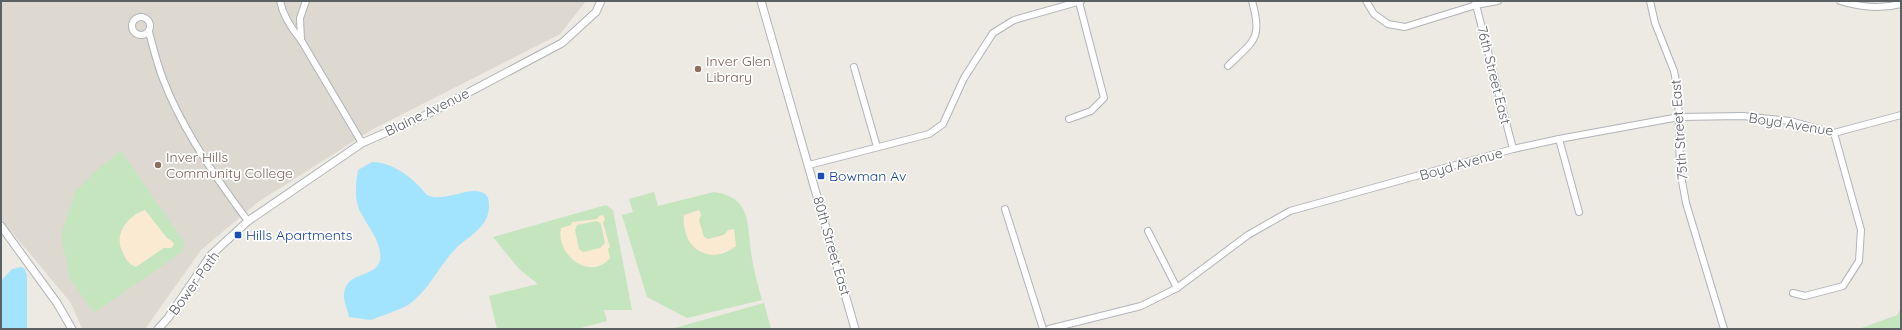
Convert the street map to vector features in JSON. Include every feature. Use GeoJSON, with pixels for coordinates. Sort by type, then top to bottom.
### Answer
{"type":"FeatureCollection","features":[{"type":"Feature","properties":{"kind":"street"},"geometry":{"type":"LineString","coordinates":[[280,1],[282,10],[290,26],[301,40],[362,144]]}},
{"type":"Feature","properties":{"kind":"street"},"geometry":{"type":"LineString","coordinates":[[301,40],[300,18],[306,1]]}},
{"type":"Feature","properties":{"kind":"street","name":"Blaine Avenue"},"geometry":{"type":"LineString","coordinates":[[248,221],[362,144],[426,115],[562,43],[596,12],[601,1]]}},
{"type":"Feature","properties":{"kind":"street","name":"80th Street East"},"geometry":{"type":"LineString","coordinates":[[761,1],[856,329]]}},
{"type":"Feature","properties":{"kind":"street"},"geometry":{"type":"LineString","coordinates":[[809,165],[929,134],[944,124],[964,78],[993,33],[1014,20],[1080,1],[1104,98],[1091,111],[1069,118]]}},
{"type":"Feature","properties":{"kind":"street"},"geometry":{"type":"LineString","coordinates":[[1228,66],[1255,40],[1257,20],[1252,1]]}},
{"type":"Feature","properties":{"kind":"street"},"geometry":{"type":"LineString","coordinates":[[1366,1],[1374,14],[1388,24],[1405,27],[1475,3],[1498,1]]}},
{"type":"Feature","properties":{"kind":"street","name":"75th Street East"},"geometry":{"type":"LineString","coordinates":[[1650,1],[1655,23],[1674,71],[1678,91],[1680,170],[1686,203],[1724,329]]}},
{"type":"Feature","properties":{"kind":"street"},"geometry":{"type":"LineString","coordinates":[[1840,1],[1855,6],[1890,7],[1901,4]]}},
{"type":"Feature","properties":{"kind":"street","name":"76th Street East"},"geometry":{"type":"LineString","coordinates":[[1475,3],[1513,149]]}},
{"type":"Feature","properties":{"kind":"street"},"geometry":{"type":"LineString","coordinates":[[149,32],[163,79],[181,117],[218,181],[248,221]]}},
{"type":"Feature","properties":{"kind":"street"},"geometry":{"type":"LineString","coordinates":[[854,67],[877,147]]}},
{"type":"Feature","properties":{"kind":"street","name":"Boyd Avenue"},"geometry":{"type":"LineString","coordinates":[[1049,329],[1141,306],[1177,288],[1248,235],[1290,211],[1513,149],[1679,117],[1743,116],[1790,121],[1834,133],[1901,115]]}},
{"type":"Feature","properties":{"kind":"street"},"geometry":{"type":"LineString","coordinates":[[1793,294],[1805,296],[1843,286],[1859,261],[1861,230],[1834,133]]}},
{"type":"Feature","properties":{"kind":"street"},"geometry":{"type":"LineString","coordinates":[[1559,139],[1580,212]]}},
{"type":"Feature","properties":{"kind":"street"},"geometry":{"type":"LineString","coordinates":[[1005,209],[1043,329]]}},
{"type":"Feature","properties":{"kind":"street","name":"Bower Path"},"geometry":{"type":"LineString","coordinates":[[158,329],[168,318],[211,255],[248,221]]}},
{"type":"Feature","properties":{"kind":"street"},"geometry":{"type":"LineString","coordinates":[[1,226],[57,303],[72,329]]}},
{"type":"Feature","properties":{"kind":"street"},"geometry":{"type":"LineString","coordinates":[[1148,231],[1177,288]]}},
{"type":"Feature","properties":{"kind":"shaded area","name":"Inver Hills Community College"},"geometry":{"type":"Polygon","coordinates":[[[1,1],[586,1],[560,34],[373,129],[258,202],[201,250],[145,329],[82,329],[71,303],[1,219],[1,1]]]}},
{"type":"Feature","properties":{"kind":"green space"},"geometry":{"type":"Polygon","coordinates":[[[121,151],[185,243],[182,252],[94,313],[70,279],[61,235],[75,192],[98,169],[121,151]]]}},
{"type":"Feature","properties":{"kind":"green space"},"geometry":{"type":"Polygon","coordinates":[[[654,192],[658,206],[714,192],[735,199],[745,213],[753,264],[762,300],[687,318],[647,297],[622,215],[633,212],[629,199],[654,192]]]}},
{"type":"Feature","properties":{"kind":"green space"},"geometry":{"type":"Polygon","coordinates":[[[606,205],[613,210],[632,310],[604,310],[607,321],[577,329],[497,329],[489,296],[538,284],[519,269],[493,237],[606,205]]]}},
{"type":"Feature","properties":{"kind":"green space"},"geometry":{"type":"Polygon","coordinates":[[[764,303],[771,329],[671,329],[764,303]]]}},
{"type":"Feature","properties":{"kind":"green space"},"geometry":{"type":"Polygon","coordinates":[[[1901,308],[1901,329],[1859,329],[1897,315],[1901,308]]]}},
{"type":"Feature","properties":{"kind":"sand"},"geometry":{"type":"Polygon","coordinates":[[[145,210],[174,245],[171,248],[164,248],[136,267],[125,258],[120,246],[121,233],[127,221],[145,210]]]}},
{"type":"Feature","properties":{"kind":"sand"},"geometry":{"type":"Polygon","coordinates":[[[699,210],[701,215],[699,220],[704,237],[708,239],[724,235],[728,230],[734,229],[736,246],[726,252],[716,255],[699,251],[692,245],[687,237],[684,227],[684,215],[699,210]]]}},
{"type":"Feature","properties":{"kind":"sand"},"geometry":{"type":"Polygon","coordinates":[[[603,215],[605,219],[603,223],[610,247],[608,249],[610,258],[602,265],[593,267],[585,266],[576,262],[569,256],[563,247],[561,228],[571,225],[572,222],[597,219],[599,216],[603,215]],[[597,221],[577,225],[575,230],[579,249],[583,252],[600,248],[605,243],[601,224],[597,221]]]}},
{"type":"Feature","properties":{"kind":"water"},"geometry":{"type":"Polygon","coordinates":[[[372,162],[379,162],[397,169],[414,181],[429,196],[444,197],[466,192],[480,191],[487,196],[489,205],[485,222],[474,234],[457,247],[422,293],[408,305],[371,320],[349,317],[344,296],[345,288],[349,282],[354,278],[373,270],[380,260],[377,240],[359,209],[356,194],[358,170],[372,162]]]}},
{"type":"Feature","properties":{"kind":"water"},"geometry":{"type":"Polygon","coordinates":[[[21,267],[25,269],[27,276],[27,329],[1,329],[1,281],[12,269],[21,267]]]}},
{"type":"Feature","properties":{"kind":"place","name":"Inver Glen Library"},"geometry":{"type":"Point","coordinates":[698,69]}},
{"type":"Feature","properties":{"kind":"place","name":"Inver Hills Community College"},"geometry":{"type":"Point","coordinates":[158,165]}},
{"type":"Feature","properties":{"kind":"place","name":"Bowman Av"},"geometry":{"type":"Point","coordinates":[821,176]}},
{"type":"Feature","properties":{"kind":"place","name":"Hills Apartments"},"geometry":{"type":"Point","coordinates":[238,235]}}]}
